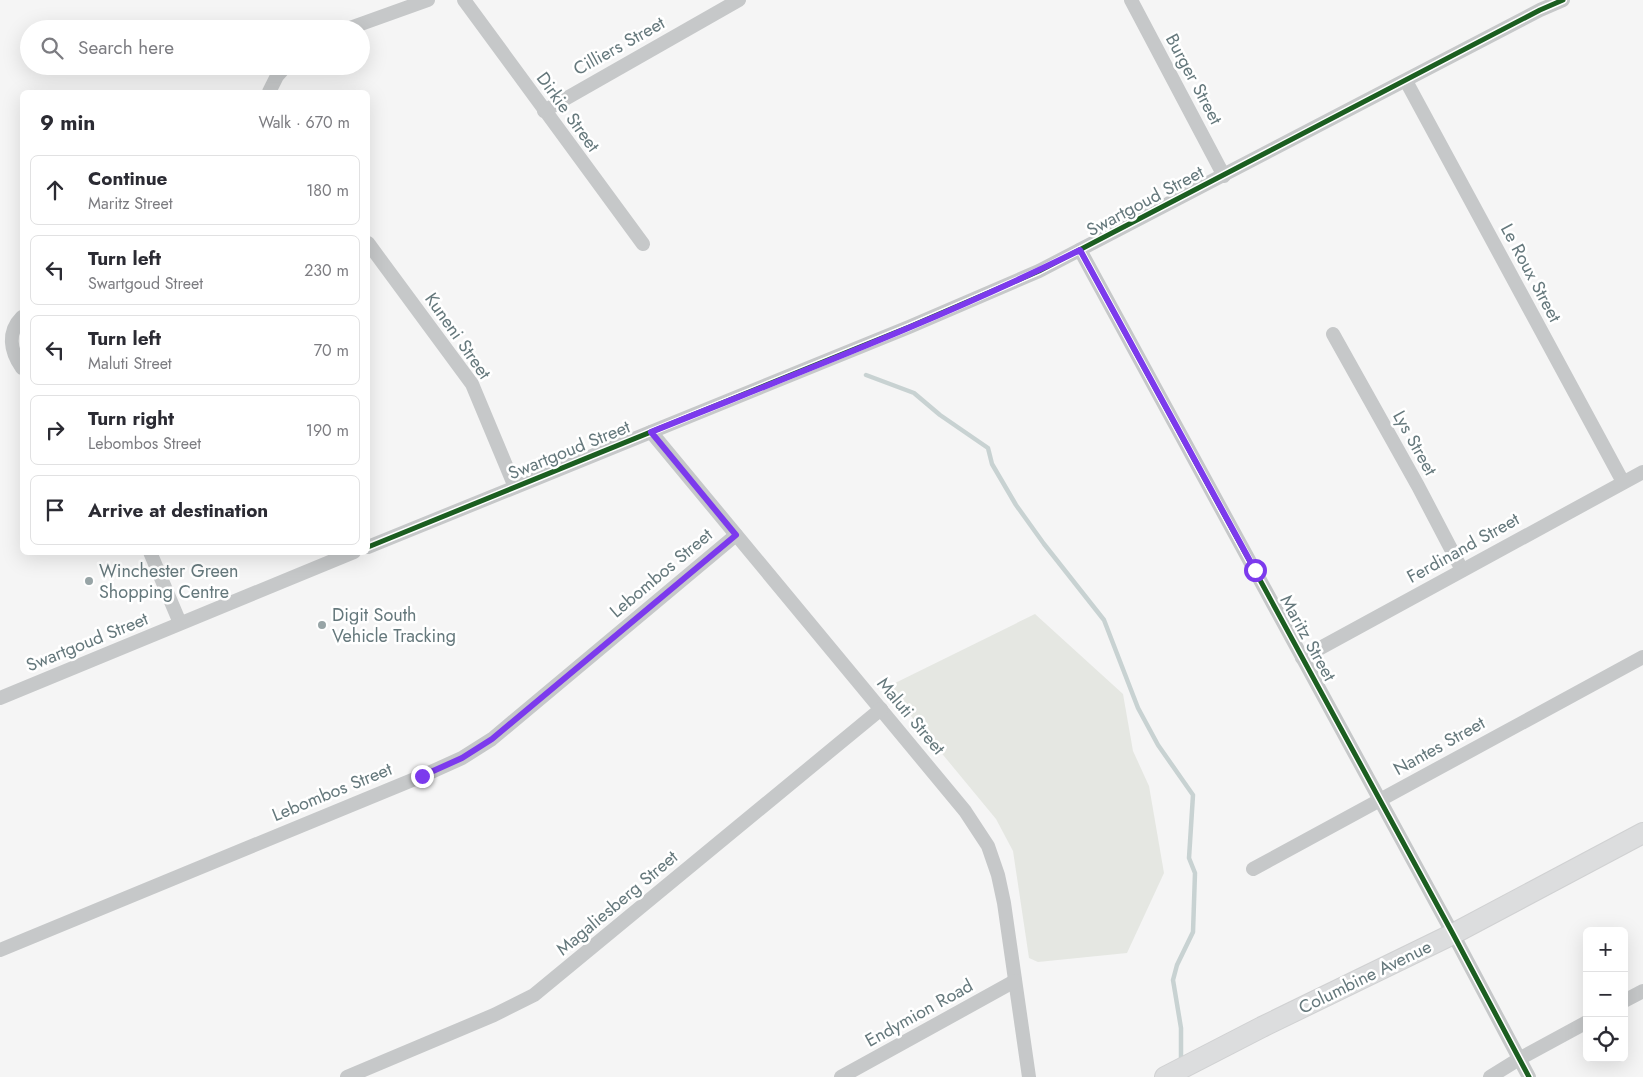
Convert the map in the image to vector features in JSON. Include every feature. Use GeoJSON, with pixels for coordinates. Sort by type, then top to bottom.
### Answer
{"type":"FeatureCollection","features":[{"type":"Feature","properties":{"kind":"main road","name":"Columbine Avenue"},"geometry":{"type":"LineString","coordinates":[[1165,1077],[1262,1027],[1454,934],[1643,833]]}},
{"type":"Feature","properties":{"kind":"street"},"geometry":{"type":"LineString","coordinates":[[370,21],[428,0]]}},
{"type":"Feature","properties":{"kind":"street","name":"Dirkie Street"},"geometry":{"type":"LineString","coordinates":[[464,0],[643,244]]}},
{"type":"Feature","properties":{"kind":"street","name":"Cilliers Street"},"geometry":{"type":"LineString","coordinates":[[544,111],[739,0]]}},
{"type":"Feature","properties":{"kind":"street","name":"Burger Street"},"geometry":{"type":"LineString","coordinates":[[1131,0],[1224,176]]}},
{"type":"Feature","properties":{"kind":"street","name":"Swartgoud Street"},"geometry":{"type":"LineString","coordinates":[[370,546],[927,319],[1039,271],[1540,10],[1563,0]]}},
{"type":"Feature","properties":{"kind":"street"},"geometry":{"type":"LineString","coordinates":[[270,90],[278,75]]}},
{"type":"Feature","properties":{"kind":"street","name":"Le Roux Street"},"geometry":{"type":"LineString","coordinates":[[1406,81],[1623,482]]}},
{"type":"Feature","properties":{"kind":"street","name":"Kuneni Street"},"geometry":{"type":"LineString","coordinates":[[370,246],[472,384],[515,487]]}},
{"type":"Feature","properties":{"kind":"street","name":"Maritz Street"},"geometry":{"type":"LineString","coordinates":[[1080,250],[1454,934],[1529,1077]]}},
{"type":"Feature","properties":{"kind":"street"},"geometry":{"type":"LineString","coordinates":[[20,320],[14,327],[12,340],[15,356],[20,365]]}},
{"type":"Feature","properties":{"kind":"street","name":"Lys Street"},"geometry":{"type":"LineString","coordinates":[[1333,334],[1418,486],[1462,570]]}},
{"type":"Feature","properties":{"kind":"street","name":"Maluti Street"},"geometry":{"type":"LineString","coordinates":[[651,432],[882,709],[965,811],[988,846],[998,875],[1004,903],[1029,1077]]}},
{"type":"Feature","properties":{"kind":"street","name":"Ferdinand Street"},"geometry":{"type":"LineString","coordinates":[[1302,658],[1643,472]]}},
{"type":"Feature","properties":{"kind":"street","name":"Lebombos Street"},"geometry":{"type":"LineString","coordinates":[[0,950],[431,772],[474,752],[514,722],[736,535]]}},
{"type":"Feature","properties":{"kind":"street"},"geometry":{"type":"LineString","coordinates":[[151,555],[180,623]]}},
{"type":"Feature","properties":{"kind":"street","name":"Swartgoud Street"},"geometry":{"type":"LineString","coordinates":[[0,698],[344,555]]}},
{"type":"Feature","properties":{"kind":"street","name":"Nantes Street"},"geometry":{"type":"LineString","coordinates":[[1253,869],[1643,657]]}},
{"type":"Feature","properties":{"kind":"street","name":"Magaliesberg Street"},"geometry":{"type":"LineString","coordinates":[[347,1077],[494,1015],[534,995],[882,709]]}},
{"type":"Feature","properties":{"kind":"street","name":"Endymion Road"},"geometry":{"type":"LineString","coordinates":[[841,1077],[1015,981]]}},
{"type":"Feature","properties":{"kind":"street"},"geometry":{"type":"LineString","coordinates":[[1628,999],[1643,991]]}},
{"type":"Feature","properties":{"kind":"street"},"geometry":{"type":"LineString","coordinates":[[1490,1077],[1583,1024]]}},
{"type":"Feature","properties":{"kind":"shaded area"},"geometry":{"type":"Polygon","coordinates":[[[1035,614],[1123,694],[1133,751],[1149,786],[1164,873],[1127,953],[1038,962],[1029,958],[1013,851],[996,819],[887,687],[1035,614]]]}},
{"type":"Feature","properties":{"kind":"waterway"},"geometry":{"type":"LineString","coordinates":[[866,375],[914,393],[940,415],[988,448],[992,464],[1016,505],[1104,620],[1138,708],[1158,745],[1193,795],[1189,858],[1195,873],[1193,932],[1177,965],[1173,980],[1181,1028],[1181,1063]]}},
{"type":"Feature","properties":{"kind":"cycle path"},"geometry":{"type":"LineString","coordinates":[[370,546],[909,327],[1039,271],[1540,10],[1563,0]]}},
{"type":"Feature","properties":{"kind":"cycle path"},"geometry":{"type":"LineString","coordinates":[[1080,250],[1529,1077]]}},
{"type":"Feature","properties":{"kind":"place","name":"Winchester Green Shopping Centre"},"geometry":{"type":"Point","coordinates":[89,581]}},
{"type":"Feature","properties":{"kind":"place","name":"Digit South Vehicle Tracking"},"geometry":{"type":"Point","coordinates":[322,625]}},
{"type":"Feature","properties":{"kind":"route"},"geometry":{"type":"LineString","coordinates":[[422,776],[474,752],[492,739],[736,535],[651,432],[909,327],[1039,271],[1080,250],[1255,570]]}}]}
